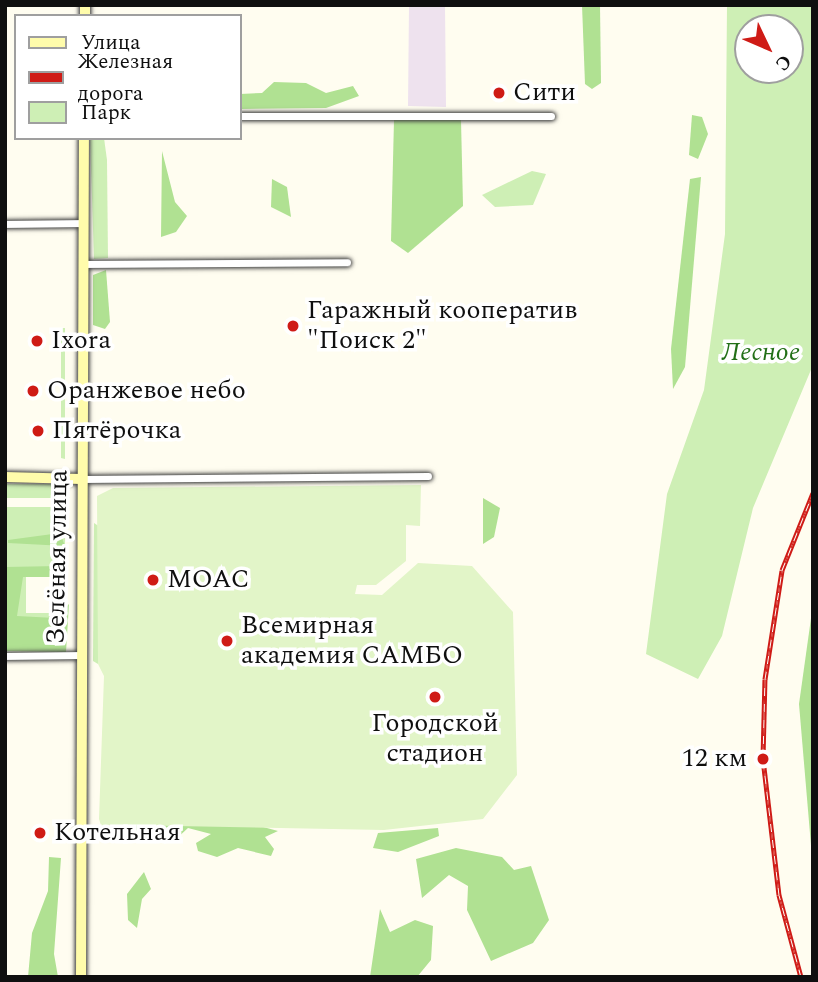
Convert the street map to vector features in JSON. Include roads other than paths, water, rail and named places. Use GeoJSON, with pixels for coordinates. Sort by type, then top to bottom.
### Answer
{"type":"FeatureCollection","features":[{"type":"Feature","properties":{"kind":"main road","name":"Зелёная улица"},"geometry":{"type":"LineString","coordinates":[[81,977],[80,655],[84,140]]}},
{"type":"Feature","properties":{"kind":"main road"},"geometry":{"type":"LineString","coordinates":[[5,477],[81,479]]}},
{"type":"Feature","properties":{"kind":"street"},"geometry":{"type":"LineString","coordinates":[[242,116],[551,116]]}},
{"type":"Feature","properties":{"kind":"street"},"geometry":{"type":"LineString","coordinates":[[5,224],[84,223]]}},
{"type":"Feature","properties":{"kind":"street"},"geometry":{"type":"LineString","coordinates":[[84,264],[347,262]]}},
{"type":"Feature","properties":{"kind":"street"},"geometry":{"type":"LineString","coordinates":[[81,479],[428,477]]}},
{"type":"Feature","properties":{"kind":"street"},"geometry":{"type":"LineString","coordinates":[[5,656],[80,655]]}},
{"type":"Feature","properties":{"kind":"railway"},"geometry":{"type":"LineString","coordinates":[[801,977],[779,895],[763,759],[765,679],[782,570],[813,493]]}},
{"type":"Feature","properties":{"kind":"place","name":"Сити"},"geometry":{"type":"Point","coordinates":[499,93]}},
{"type":"Feature","properties":{"kind":"place","name":"Гаражный кооператив \"Поиск 2\""},"geometry":{"type":"Point","coordinates":[293,326]}},
{"type":"Feature","properties":{"kind":"place","name":"Ixora"},"geometry":{"type":"Point","coordinates":[37,341]}},
{"type":"Feature","properties":{"kind":"place","name":"Оранжевое небо"},"geometry":{"type":"Point","coordinates":[33,391]}},
{"type":"Feature","properties":{"kind":"place","name":"Пятёрочка"},"geometry":{"type":"Point","coordinates":[38,431]}},
{"type":"Feature","properties":{"kind":"place","name":"МОАС"},"geometry":{"type":"Point","coordinates":[153,580]}},
{"type":"Feature","properties":{"kind":"place","name":"Всемирная академия САМБО"},"geometry":{"type":"Point","coordinates":[227,641]}},
{"type":"Feature","properties":{"kind":"place","name":"Городской стадион"},"geometry":{"type":"Point","coordinates":[435,697]}},
{"type":"Feature","properties":{"kind":"place","name":"12 км"},"geometry":{"type":"Point","coordinates":[763,759]}},
{"type":"Feature","properties":{"kind":"place","name":"Котельная"},"geometry":{"type":"Point","coordinates":[40,833]}},
{"type":"Feature","properties":{"kind":"park label","name":"Лесное"},"geometry":{"type":"Point","coordinates":[761,353]}}]}
